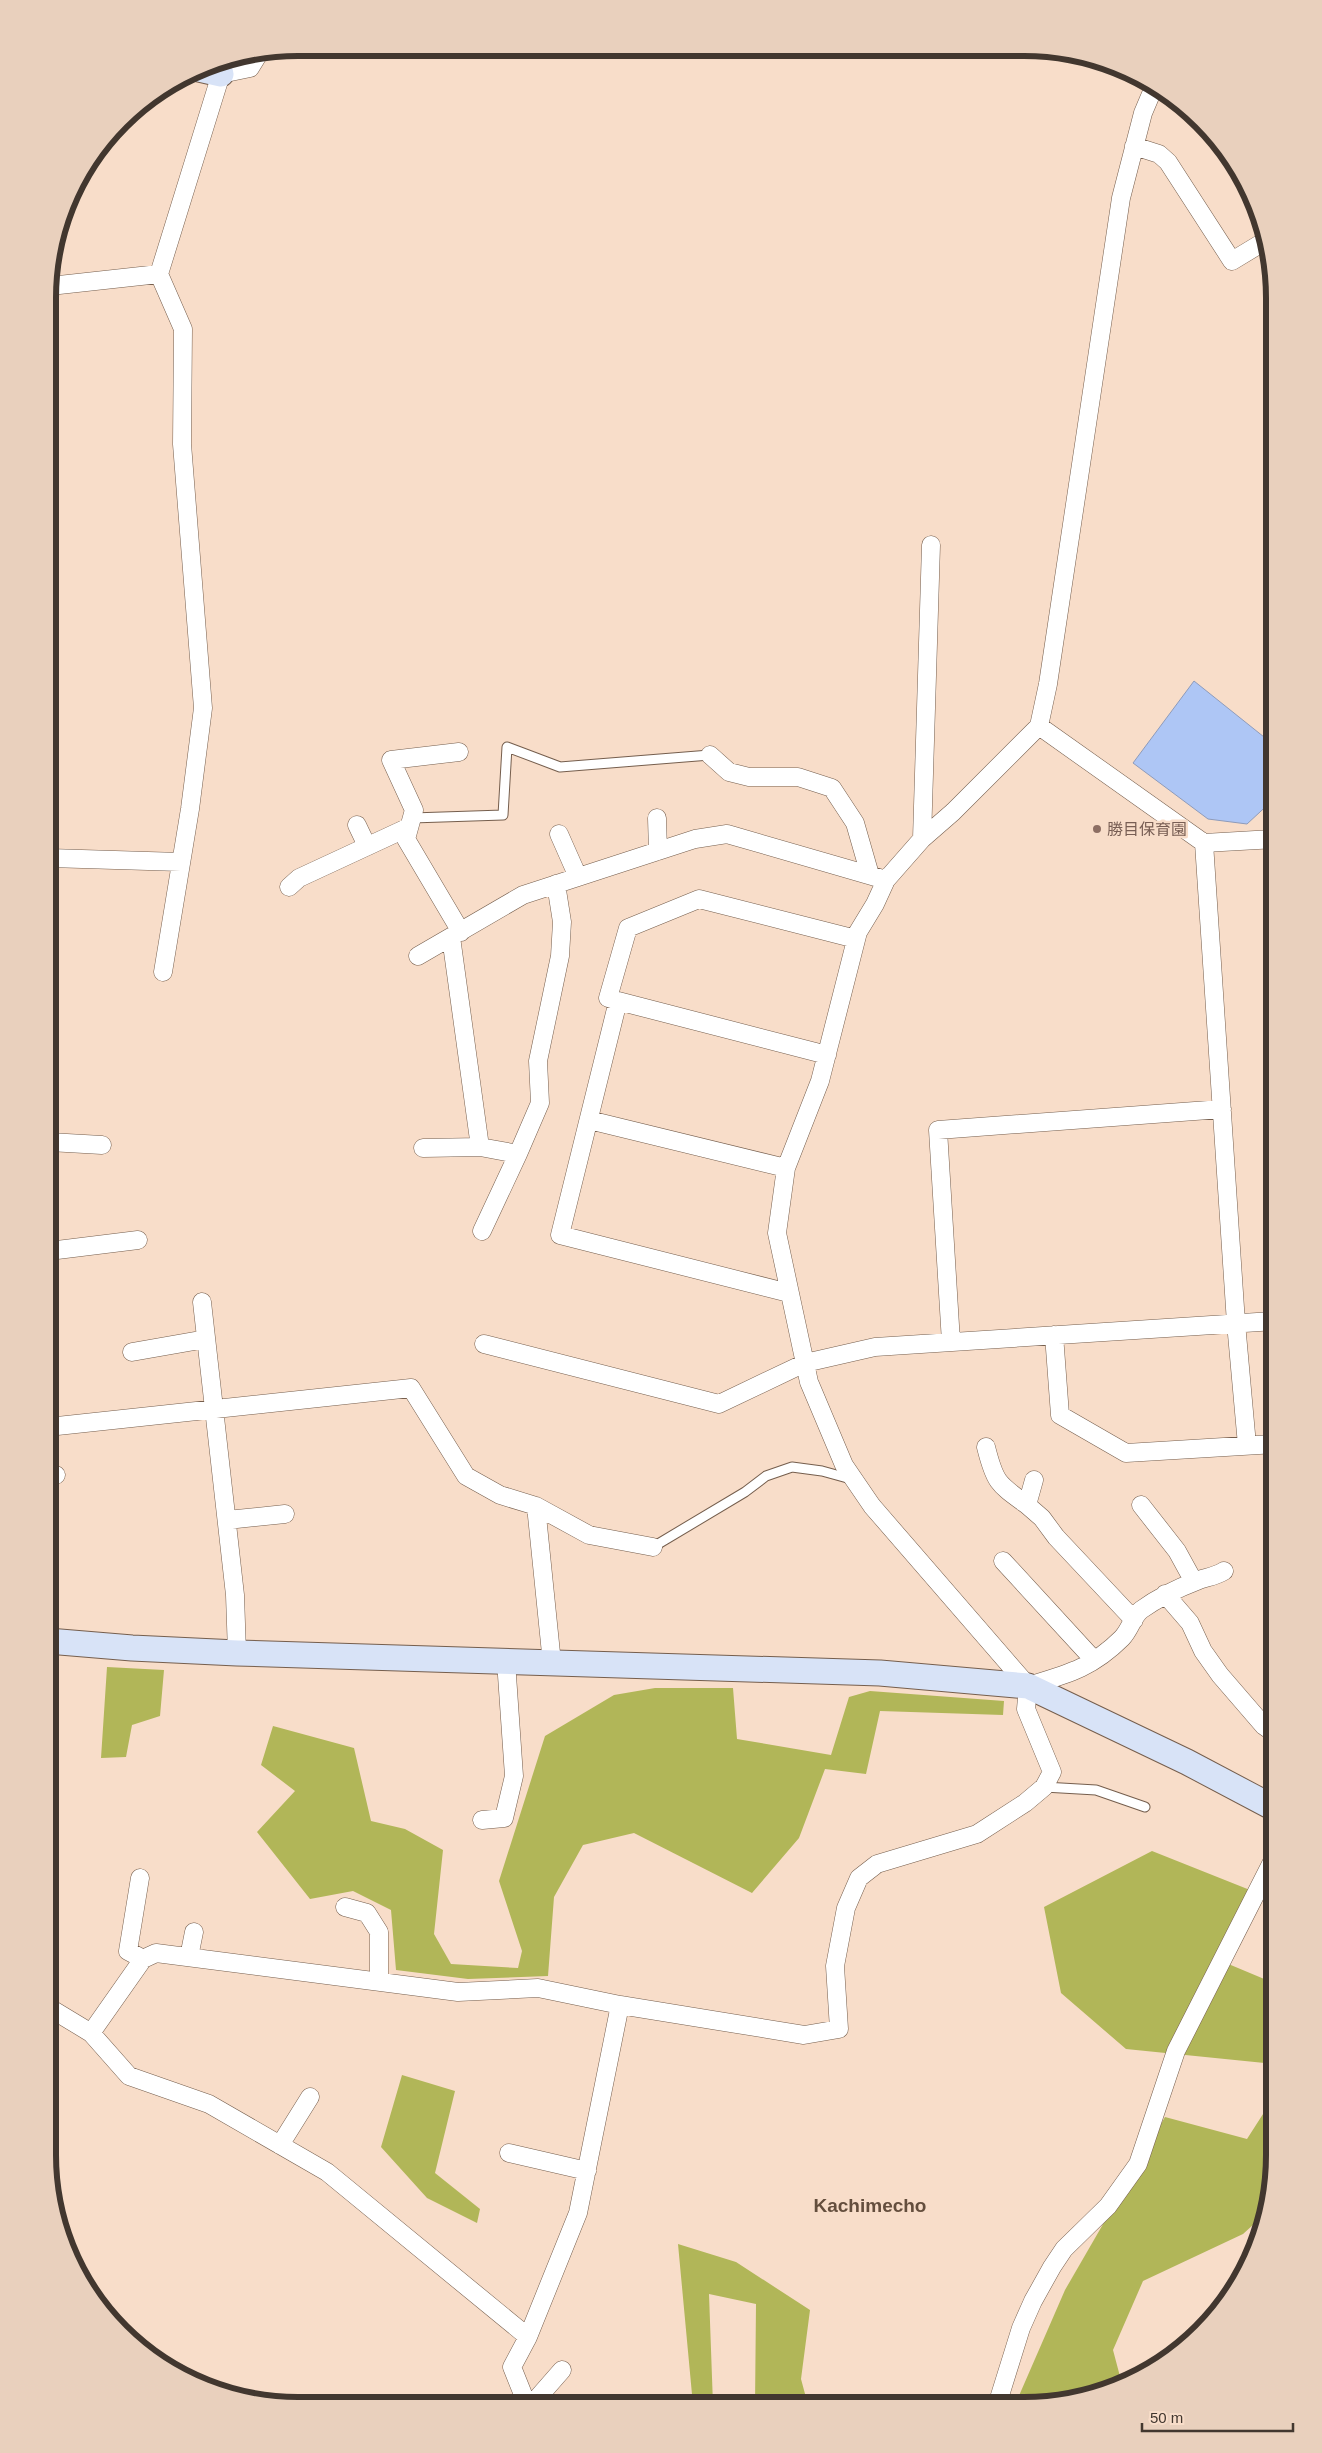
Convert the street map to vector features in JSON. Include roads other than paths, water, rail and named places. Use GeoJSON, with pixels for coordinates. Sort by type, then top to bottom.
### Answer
{"type":"FeatureCollection","features":[{"type":"Feature","properties":{"kind":"street"},"geometry":{"type":"LineString","coordinates":[[216,71],[250,68],[255,60]]}},
{"type":"Feature","properties":{"kind":"street"},"geometry":{"type":"LineString","coordinates":[[163,972],[203,708],[182,444],[183,329],[159,274],[209,74]]}},
{"type":"Feature","properties":{"kind":"street"},"geometry":{"type":"LineString","coordinates":[[91,2033],[143,1959],[156,1953],[458,1992],[538,1988],[620,2005],[804,2035],[839,2029],[835,1966],[846,1908],[859,1878],[878,1864],[977,1834],[1025,1803],[1044,1787],[1052,1772],[1026,1709],[1028,1686],[872,1506],[844,1465],[809,1382],[777,1233],[786,1168],[820,1080],[856,939],[878,877],[954,812],[1039,726],[1048,684],[1121,198],[1143,113],[1151,93]]}},
{"type":"Feature","properties":{"kind":"street"},"geometry":{"type":"LineString","coordinates":[[1134,146],[1159,154],[1168,162],[1232,261],[1260,245]]}},
{"type":"Feature","properties":{"kind":"street"},"geometry":{"type":"LineString","coordinates":[[57,285],[159,274]]}},
{"type":"Feature","properties":{"kind":"street"},"geometry":{"type":"LineString","coordinates":[[922,839],[931,545]]}},
{"type":"Feature","properties":{"kind":"street"},"geometry":{"type":"LineString","coordinates":[[1039,726],[1204,843],[1266,839]]}},
{"type":"Feature","properties":{"kind":"street"},"geometry":{"type":"LineString","coordinates":[[459,752],[392,760],[414,810],[406,839],[456,934],[480,1148]]}},
{"type":"Feature","properties":{"kind":"street"},"geometry":{"type":"LineString","coordinates":[[710,755],[729,772],[748,777],[798,777],[832,788],[855,824],[878,877]]}},
{"type":"Feature","properties":{"kind":"street"},"geometry":{"type":"LineString","coordinates":[[657,818],[658,851]]}},
{"type":"Feature","properties":{"kind":"street"},"geometry":{"type":"LineString","coordinates":[[289,887],[299,878],[368,846],[410,823]]}},
{"type":"Feature","properties":{"kind":"street"},"geometry":{"type":"LineString","coordinates":[[357,826],[368,846]]}},
{"type":"Feature","properties":{"kind":"street"},"geometry":{"type":"LineString","coordinates":[[559,834],[578,877]]}},
{"type":"Feature","properties":{"kind":"street"},"geometry":{"type":"LineString","coordinates":[[418,956],[523,895],[695,838],[727,834],[878,877]]}},
{"type":"Feature","properties":{"kind":"street"},"geometry":{"type":"LineString","coordinates":[[1204,843],[1236,1323],[1247,1445]]}},
{"type":"Feature","properties":{"kind":"street"},"geometry":{"type":"LineString","coordinates":[[56,858],[181,862]]}},
{"type":"Feature","properties":{"kind":"street"},"geometry":{"type":"LineString","coordinates":[[482,1231],[540,1103],[538,1062],[560,956],[562,922],[556,884]]}},
{"type":"Feature","properties":{"kind":"street"},"geometry":{"type":"LineString","coordinates":[[827,1055],[608,998],[628,928],[699,899],[856,939]]}},
{"type":"Feature","properties":{"kind":"street"},"geometry":{"type":"LineString","coordinates":[[618,1001],[560,1235],[789,1293]]}},
{"type":"Feature","properties":{"kind":"street"},"geometry":{"type":"LineString","coordinates":[[951,1342],[938,1130],[1222,1109]]}},
{"type":"Feature","properties":{"kind":"street"},"geometry":{"type":"LineString","coordinates":[[589,1120],[786,1168]]}},
{"type":"Feature","properties":{"kind":"street"},"geometry":{"type":"LineString","coordinates":[[56,1142],[102,1145]]}},
{"type":"Feature","properties":{"kind":"street"},"geometry":{"type":"LineString","coordinates":[[423,1148],[480,1148],[518,1154]]}},
{"type":"Feature","properties":{"kind":"street"},"geometry":{"type":"LineString","coordinates":[[56,1250],[138,1240]]}},
{"type":"Feature","properties":{"kind":"street"},"geometry":{"type":"LineString","coordinates":[[202,1302],[235,1595],[237,1653]]}},
{"type":"Feature","properties":{"kind":"street"},"geometry":{"type":"LineString","coordinates":[[484,1344],[719,1404],[805,1363],[875,1347],[1266,1321]]}},
{"type":"Feature","properties":{"kind":"street"},"geometry":{"type":"LineString","coordinates":[[1054,1335],[1060,1415],[1126,1453],[1266,1444]]}},
{"type":"Feature","properties":{"kind":"street"},"geometry":{"type":"LineString","coordinates":[[132,1352],[206,1339]]}},
{"type":"Feature","properties":{"kind":"street"},"geometry":{"type":"LineString","coordinates":[[56,1426],[411,1388],[466,1476],[500,1494],[536,1506],[589,1535],[653,1547]]}},
{"type":"Feature","properties":{"kind":"street"},"geometry":{"type":"LineString","coordinates":[[986,1447],[999,1485],[1042,1518],[1056,1537],[1134,1620]]}},
{"type":"Feature","properties":{"kind":"street"},"geometry":{"type":"LineString","coordinates":[[1027,1505],[1034,1480]]}},
{"type":"Feature","properties":{"kind":"street"},"geometry":{"type":"LineString","coordinates":[[1141,1505],[1177,1551],[1194,1582]]}},
{"type":"Feature","properties":{"kind":"street"},"geometry":{"type":"LineString","coordinates":[[536,1506],[552,1663]]}},
{"type":"Feature","properties":{"kind":"street"},"geometry":{"type":"LineString","coordinates":[[226,1520],[285,1514]]}},
{"type":"Feature","properties":{"kind":"street"},"geometry":{"type":"LineString","coordinates":[[1003,1562],[1094,1660]]}},
{"type":"Feature","properties":{"kind":"street"},"geometry":{"type":"LineString","coordinates":[[1028,1686],[1077,1671],[1114,1645],[1127,1633],[1139,1611],[1165,1594],[1224,1571]]}},
{"type":"Feature","properties":{"kind":"street"},"geometry":{"type":"LineString","coordinates":[[1165,1594],[1190,1623],[1203,1651],[1220,1675],[1266,1727]]}},
{"type":"Feature","properties":{"kind":"street"},"geometry":{"type":"LineString","coordinates":[[56,1643],[237,1653],[880,1673],[1028,1686],[1187,1762],[1266,1804]]}},
{"type":"Feature","properties":{"kind":"street"},"geometry":{"type":"LineString","coordinates":[[482,1820],[504,1818],[514,1776],[505,1752],[506,1661]]}},
{"type":"Feature","properties":{"kind":"street"},"geometry":{"type":"LineString","coordinates":[[999,2397],[1021,2328],[1033,2301],[1052,2267],[1064,2249],[1108,2206],[1138,2164],[1176,2051],[1266,1874]]}},
{"type":"Feature","properties":{"kind":"street"},"geometry":{"type":"LineString","coordinates":[[140,1878],[128,1951],[143,1959]]}},
{"type":"Feature","properties":{"kind":"street"},"geometry":{"type":"LineString","coordinates":[[345,1906],[367,1913],[379,1932],[380,1981]]}},
{"type":"Feature","properties":{"kind":"street"},"geometry":{"type":"LineString","coordinates":[[189,1957],[194,1932]]}},
{"type":"Feature","properties":{"kind":"street"},"geometry":{"type":"LineString","coordinates":[[526,2397],[512,2367],[528,2337],[578,2213],[620,2005]]}},
{"type":"Feature","properties":{"kind":"street"},"geometry":{"type":"LineString","coordinates":[[56,2012],[91,2033],[129,2076],[208,2104],[327,2172],[528,2337]]}},
{"type":"Feature","properties":{"kind":"street"},"geometry":{"type":"LineString","coordinates":[[280,2145],[310,2097]]}},
{"type":"Feature","properties":{"kind":"street"},"geometry":{"type":"LineString","coordinates":[[509,2152],[587,2171]]}},
{"type":"Feature","properties":{"kind":"street"},"geometry":{"type":"LineString","coordinates":[[540,2397],[562,2370]]}},
{"type":"Feature","properties":{"kind":"lane"},"geometry":{"type":"LineString","coordinates":[[410,823],[503,816],[507,747],[560,767],[710,755]]}},
{"type":"Feature","properties":{"kind":"lane"},"geometry":{"type":"LineString","coordinates":[[653,1547],[745,1492],[766,1476],[792,1467],[822,1471],[854,1480]]}},
{"type":"Feature","properties":{"kind":"lane"},"geometry":{"type":"LineString","coordinates":[[1044,1787],[1096,1790],[1145,1808]]}},
{"type":"Feature","properties":{"kind":"water"},"geometry":{"type":"Polygon","coordinates":[[[1194,681],[1266,739],[1266,806],[1247,824],[1208,819],[1133,763],[1194,681]]]}},
{"type":"Feature","properties":{"kind":"place","name":"勝目保育園"},"geometry":{"type":"Point","coordinates":[1097,829]}},
{"type":"Feature","properties":{"kind":"district","name":"Kachimecho"},"geometry":{"type":"Point","coordinates":[870,2205]}}]}
